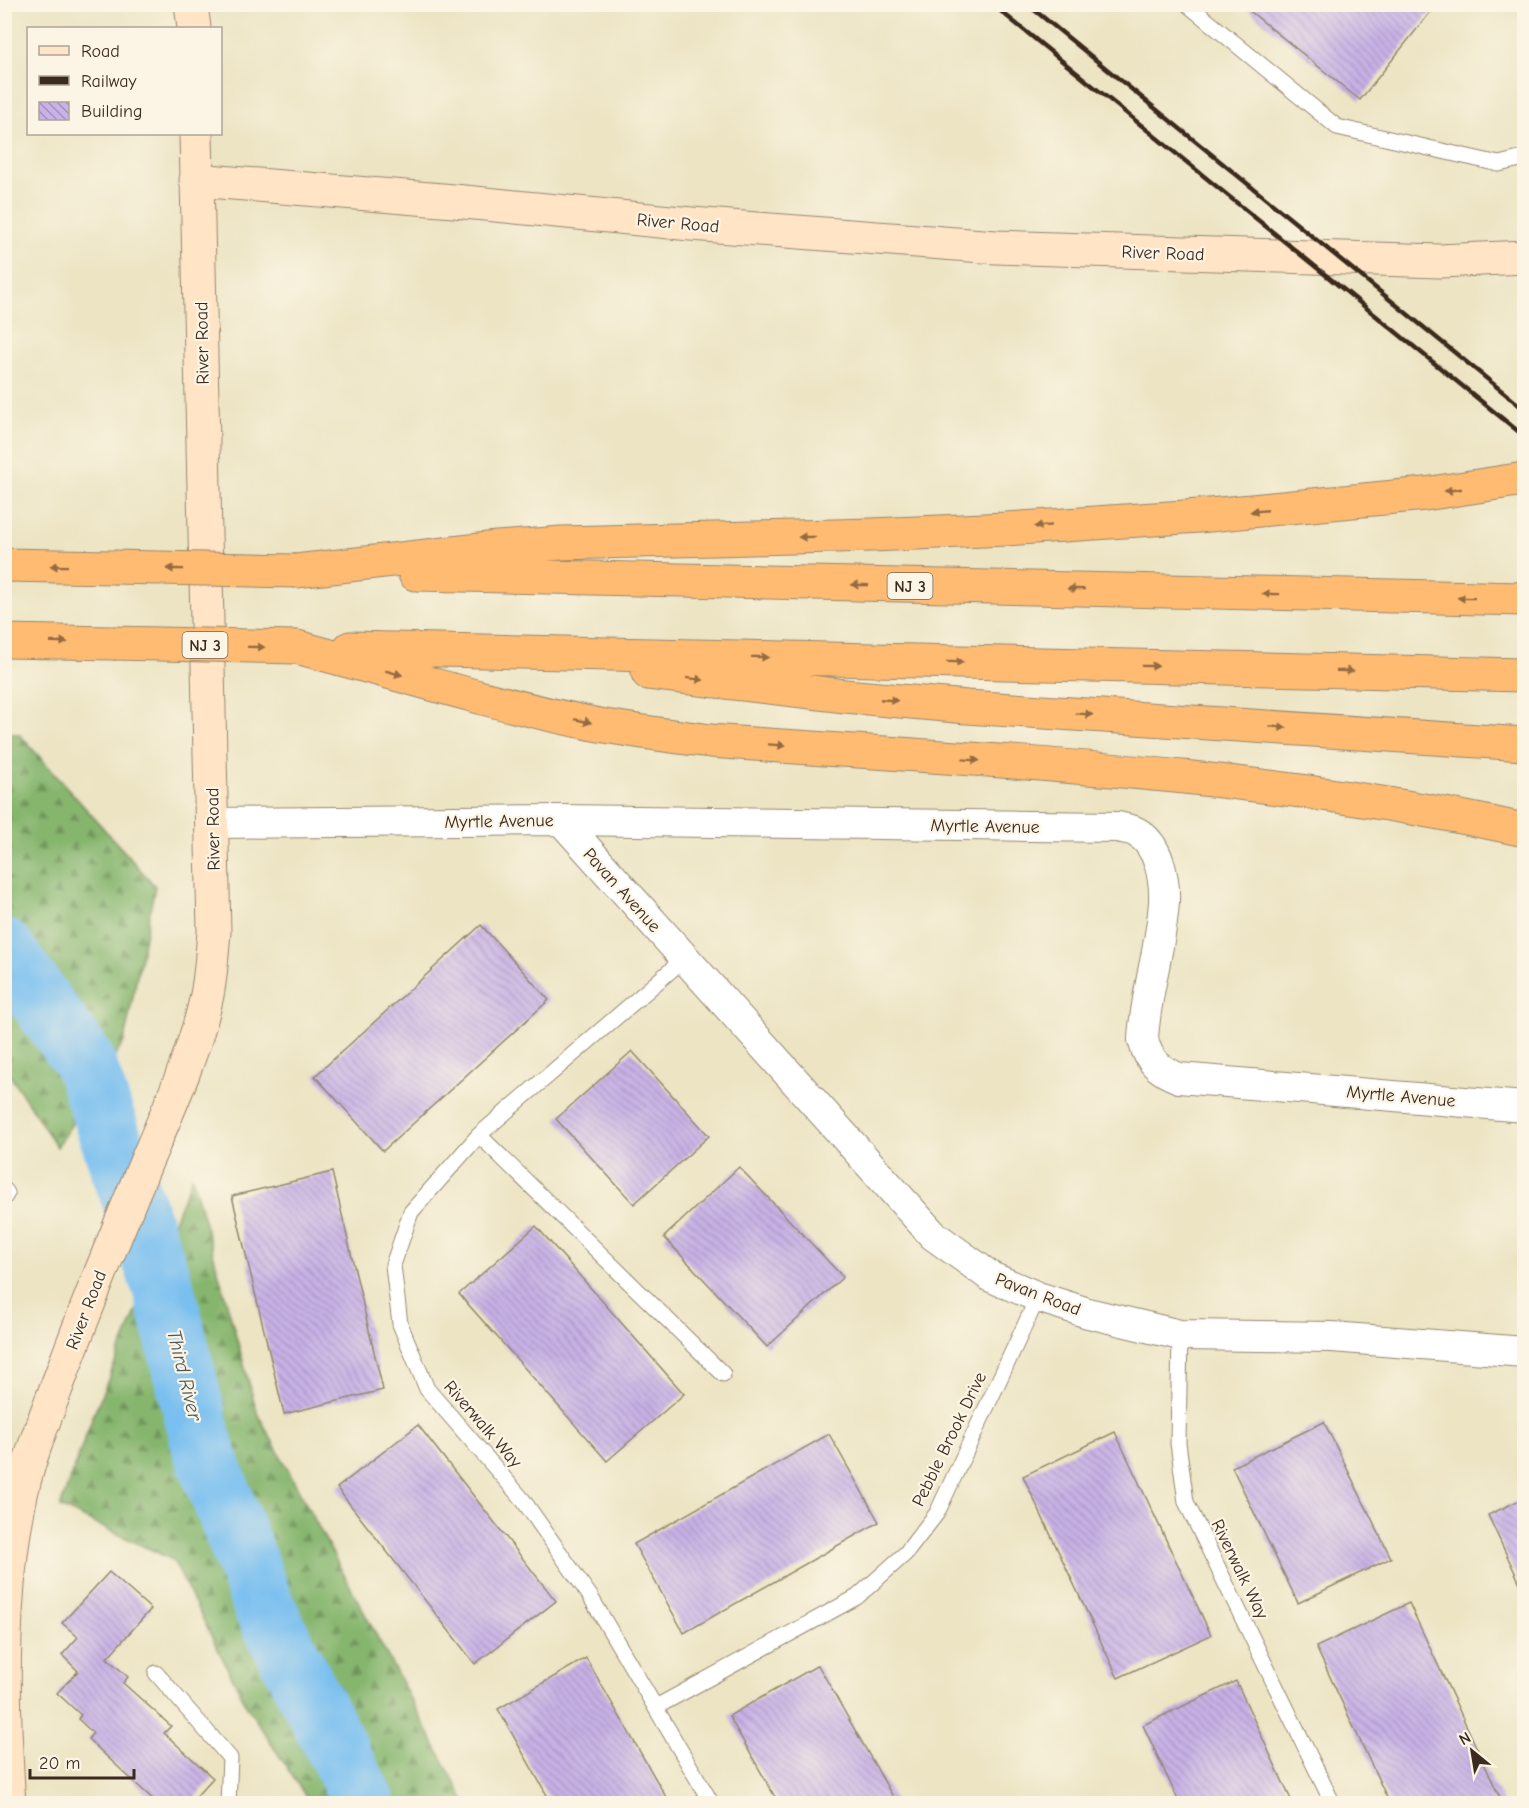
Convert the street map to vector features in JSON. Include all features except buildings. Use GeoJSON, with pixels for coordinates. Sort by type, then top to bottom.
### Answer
{"type":"FeatureCollection","features":[{"type":"Feature","properties":{"kind":"highway"},"geometry":{"type":"LineString","coordinates":[[296,572],[497,548],[561,543],[872,535],[1199,516],[1386,498],[1518,480]]}},
{"type":"Feature","properties":{"kind":"highway","name":"NJ 3"},"geometry":{"type":"LineString","coordinates":[[4,565],[1524,599]]}},
{"type":"Feature","properties":{"kind":"highway","name":"NJ 3"},"geometry":{"type":"LineString","coordinates":[[4,641],[1524,675]]}},
{"type":"Feature","properties":{"kind":"highway"},"geometry":{"type":"LineString","coordinates":[[297,648],[527,708],[590,723],[650,733],[711,741],[1230,781],[1371,800],[1524,830]]}},
{"type":"Feature","properties":{"kind":"highway"},"geometry":{"type":"LineString","coordinates":[[471,651],[722,683],[967,707],[1524,744]]}},
{"type":"Feature","properties":{"kind":"street"},"geometry":{"type":"LineString","coordinates":[[191,4],[194,27]]}},
{"type":"Feature","properties":{"kind":"street"},"geometry":{"type":"LineString","coordinates":[[196,135],[196,180]]}},
{"type":"Feature","properties":{"kind":"street","name":"River Road"},"geometry":{"type":"LineString","coordinates":[[9,1803],[5,1657],[13,1487],[46,1416],[94,1285],[164,1122],[207,996],[214,932],[213,823],[201,280],[196,180],[465,202],[691,224],[996,248],[1440,261],[1524,258]]}},
{"type":"Feature","properties":{"kind":"street","name":"Myrtle Avenue"},"geometry":{"type":"LineString","coordinates":[[213,823],[561,820],[1118,827],[1136,832],[1148,843],[1157,857],[1162,875],[1164,901],[1143,1040],[1146,1052],[1153,1063],[1165,1072],[1179,1078],[1524,1107]]}},
{"type":"Feature","properties":{"kind":"street","name":"Pavan Avenue"},"geometry":{"type":"LineString","coordinates":[[561,820],[684,959]]}},
{"type":"Feature","properties":{"kind":"street","name":"Pavan Road"},"geometry":{"type":"LineString","coordinates":[[684,959],[933,1235],[991,1277],[1038,1297],[1088,1313],[1180,1335],[1332,1337],[1524,1352]]}},
{"type":"Feature","properties":{"kind":"lane"},"geometry":{"type":"LineString","coordinates":[[1187,4],[1337,128],[1499,164],[1524,158]]}},
{"type":"Feature","properties":{"kind":"lane","name":"Riverwalk Way"},"geometry":{"type":"LineString","coordinates":[[684,959],[479,1134],[411,1212],[393,1265],[400,1324],[427,1389],[523,1500],[590,1596],[712,1803]]}},
{"type":"Feature","properties":{"kind":"lane"},"geometry":{"type":"LineString","coordinates":[[479,1134],[723,1374]]}},
{"type":"Feature","properties":{"kind":"lane"},"geometry":{"type":"LineString","coordinates":[[4,1189],[7,1193],[4,1198]]}},
{"type":"Feature","properties":{"kind":"lane","name":"Pebble Brook Drive"},"geometry":{"type":"LineString","coordinates":[[656,1707],[857,1597],[906,1552],[938,1513],[1038,1297]]}},
{"type":"Feature","properties":{"kind":"lane","name":"Riverwalk Way"},"geometry":{"type":"LineString","coordinates":[[1180,1335],[1178,1443],[1186,1503],[1333,1803]]}},
{"type":"Feature","properties":{"kind":"lane"},"geometry":{"type":"LineString","coordinates":[[156,1673],[230,1758],[228,1803]]}},
{"type":"Feature","properties":{"kind":"green space"},"geometry":{"type":"Polygon","coordinates":[[[5,733],[19,734],[155,886],[124,1042],[57,1147],[5,1068],[5,733]]]}},
{"type":"Feature","properties":{"kind":"green space"},"geometry":{"type":"Polygon","coordinates":[[[192,1177],[257,1412],[466,1803],[310,1803],[246,1705],[173,1560],[60,1507],[93,1416],[192,1177]]]}},
{"type":"Feature","properties":{"kind":"waterway","name":"Third River"},"geometry":{"type":"LineString","coordinates":[[4,950],[84,1061],[164,1290],[203,1448],[264,1607],[365,1804]]}},
{"type":"Feature","properties":{"kind":"railway"},"geometry":{"type":"LineString","coordinates":[[992,4],[1524,436]]}},
{"type":"Feature","properties":{"kind":"railway"},"geometry":{"type":"LineString","coordinates":[[1027,4],[1524,409]]}}]}
